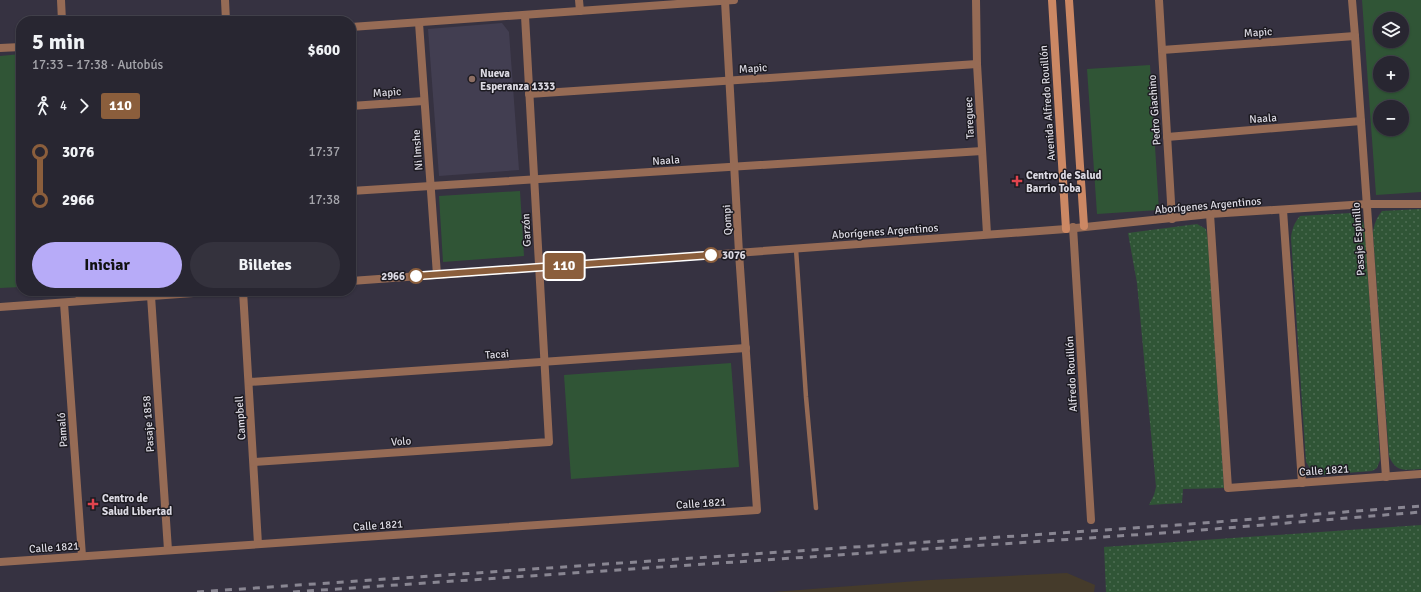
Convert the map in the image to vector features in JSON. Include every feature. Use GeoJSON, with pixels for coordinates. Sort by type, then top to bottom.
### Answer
{"type":"FeatureCollection","features":[{"type":"Feature","properties":{"kind":"street"},"geometry":{"type":"LineString","coordinates":[[61,0],[62,16]]}},
{"type":"Feature","properties":{"kind":"street"},"geometry":{"type":"LineString","coordinates":[[225,0],[226,16]]}},
{"type":"Feature","properties":{"kind":"street"},"geometry":{"type":"LineString","coordinates":[[579,0],[580,11]]}},
{"type":"Feature","properties":{"kind":"street"},"geometry":{"type":"LineString","coordinates":[[356,27],[525,16],[734,0]]}},
{"type":"Feature","properties":{"kind":"street","name":"Tareguec"},"geometry":{"type":"LineString","coordinates":[[976,0],[977,64],[987,234]]}},
{"type":"Feature","properties":{"kind":"street","name":"Avenida Alfredo Rouillón"},"geometry":{"type":"LineString","coordinates":[[1052,0],[1070,228]]}},
{"type":"Feature","properties":{"kind":"street"},"geometry":{"type":"LineString","coordinates":[[1069,0],[1084,226]]}},
{"type":"Feature","properties":{"kind":"street","name":"Pedro Giachino"},"geometry":{"type":"LineString","coordinates":[[1159,0],[1172,219]]}},
{"type":"Feature","properties":{"kind":"street","name":"Pasaje Espinillo"},"geometry":{"type":"LineString","coordinates":[[1352,0],[1386,477]]}},
{"type":"Feature","properties":{"kind":"street","name":"Qompi"},"geometry":{"type":"LineString","coordinates":[[725,1],[739,253],[757,510]]}},
{"type":"Feature","properties":{"kind":"street","name":"Garzón"},"geometry":{"type":"LineString","coordinates":[[525,16],[549,442]]}},
{"type":"Feature","properties":{"kind":"street","name":"Ni Imshe"},"geometry":{"type":"LineString","coordinates":[[419,23],[437,275]]}},
{"type":"Feature","properties":{"kind":"street","name":"Mapic"},"geometry":{"type":"LineString","coordinates":[[1162,50],[1355,36]]}},
{"type":"Feature","properties":{"kind":"street"},"geometry":{"type":"LineString","coordinates":[[0,48],[16,47]]}},
{"type":"Feature","properties":{"kind":"street","name":"Mapic"},"geometry":{"type":"LineString","coordinates":[[529,94],[977,64]]}},
{"type":"Feature","properties":{"kind":"street","name":"Mapic"},"geometry":{"type":"LineString","coordinates":[[356,106],[424,101]]}},
{"type":"Feature","properties":{"kind":"street","name":"Naala"},"geometry":{"type":"LineString","coordinates":[[1167,137],[1361,122]]}},
{"type":"Feature","properties":{"kind":"street","name":"Naala"},"geometry":{"type":"LineString","coordinates":[[356,192],[982,151]]}},
{"type":"Feature","properties":{"kind":"street","name":"Aborígenes Argentinos"},"geometry":{"type":"LineString","coordinates":[[356,281],[1070,228],[1210,214],[1367,204],[1421,204]]}},
{"type":"Feature","properties":{"kind":"street"},"geometry":{"type":"LineString","coordinates":[[1283,210],[1302,483]]}},
{"type":"Feature","properties":{"kind":"street","name":"Calle 1821"},"geometry":{"type":"LineString","coordinates":[[1210,214],[1228,488],[1421,474]]}},
{"type":"Feature","properties":{"kind":"street","name":"Alfredo Rouillón"},"geometry":{"type":"LineString","coordinates":[[1070,228],[1091,520]]}},
{"type":"Feature","properties":{"kind":"street"},"geometry":{"type":"LineString","coordinates":[[80,296],[80,301]]}},
{"type":"Feature","properties":{"kind":"street"},"geometry":{"type":"LineString","coordinates":[[0,307],[151,296]]}},
{"type":"Feature","properties":{"kind":"street","name":"Pasaje 1858"},"geometry":{"type":"LineString","coordinates":[[151,296],[168,550]]}},
{"type":"Feature","properties":{"kind":"street","name":"Campbell"},"geometry":{"type":"LineString","coordinates":[[243,296],[258,544]]}},
{"type":"Feature","properties":{"kind":"street","name":"Pamaló"},"geometry":{"type":"LineString","coordinates":[[64,302],[82,556]]}},
{"type":"Feature","properties":{"kind":"street","name":"Tacai"},"geometry":{"type":"LineString","coordinates":[[249,382],[746,348]]}},
{"type":"Feature","properties":{"kind":"street","name":"Volo"},"geometry":{"type":"LineString","coordinates":[[254,462],[549,442]]}},
{"type":"Feature","properties":{"kind":"street","name":"Calle 1821"},"geometry":{"type":"LineString","coordinates":[[0,562],[757,510]]}},
{"type":"Feature","properties":{"kind":"lane"},"geometry":{"type":"LineString","coordinates":[[796,248],[806,397],[816,508]]}},
{"type":"Feature","properties":{"kind":"shaded area","name":"Nueva Esperanza 1333"},"geometry":{"type":"Polygon","coordinates":[[[502,23],[509,32],[519,170],[439,176],[428,29],[502,23]]]}},
{"type":"Feature","properties":{"kind":"shaded area"},"geometry":{"type":"Polygon","coordinates":[[[1067,573],[1095,585],[1094,592],[773,592],[930,580],[1067,573]]]}},
{"type":"Feature","properties":{"kind":"green space"},"geometry":{"type":"Polygon","coordinates":[[[1362,0],[1421,0],[1421,192],[1376,195],[1362,0]]]}},
{"type":"Feature","properties":{"kind":"green space"},"geometry":{"type":"Polygon","coordinates":[[[16,54],[16,287],[0,288],[0,56],[16,54]]]}},
{"type":"Feature","properties":{"kind":"green space"},"geometry":{"type":"Polygon","coordinates":[[[1150,65],[1159,210],[1097,214],[1087,69],[1150,65]]]}},
{"type":"Feature","properties":{"kind":"green space"},"geometry":{"type":"Polygon","coordinates":[[[520,191],[524,256],[443,262],[439,196],[520,191]]]}},
{"type":"Feature","properties":{"kind":"green space"},"geometry":{"type":"Polygon","coordinates":[[[1421,209],[1421,469],[1406,470],[1398,468],[1389,456],[1373,233],[1378,217],[1382,211],[1421,209]]]}},
{"type":"Feature","properties":{"kind":"green space"},"geometry":{"type":"Polygon","coordinates":[[[1351,213],[1361,217],[1365,232],[1380,460],[1377,468],[1372,471],[1320,475],[1313,473],[1306,462],[1291,238],[1296,221],[1300,216],[1351,213]]]}},
{"type":"Feature","properties":{"kind":"green space"},"geometry":{"type":"Polygon","coordinates":[[[1197,224],[1206,229],[1208,241],[1224,488],[1183,489],[1182,503],[1149,505],[1156,487],[1137,283],[1128,233],[1197,224]]]}},
{"type":"Feature","properties":{"kind":"green space"},"geometry":{"type":"Polygon","coordinates":[[[731,363],[739,467],[571,479],[564,375],[731,363]]]}},
{"type":"Feature","properties":{"kind":"green space"},"geometry":{"type":"Polygon","coordinates":[[[1421,525],[1421,592],[1106,592],[1104,547],[1421,525]]]}},
{"type":"Feature","properties":{"kind":"railway"},"geometry":{"type":"LineString","coordinates":[[197,592],[1177,525],[1421,506]]}},
{"type":"Feature","properties":{"kind":"railway"},"geometry":{"type":"LineString","coordinates":[[293,592],[1177,532],[1421,512]]}},
{"type":"Feature","properties":{"kind":"bus line","name":"110"},"geometry":{"type":"LineString","coordinates":[[416,276],[711,255]]}},
{"type":"Feature","properties":{"kind":"place","name":"Nueva Esperanza 1333"},"geometry":{"type":"Point","coordinates":[472,79]}},
{"type":"Feature","properties":{"kind":"place","name":"Centro de Salud Barrio Toba"},"geometry":{"type":"Point","coordinates":[1017,181]}},
{"type":"Feature","properties":{"kind":"place","name":"3076"},"geometry":{"type":"Point","coordinates":[711,255]}},
{"type":"Feature","properties":{"kind":"place","name":"2966"},"geometry":{"type":"Point","coordinates":[416,276]}},
{"type":"Feature","properties":{"kind":"place","name":"Centro de Salud Libertad"},"geometry":{"type":"Point","coordinates":[93,504]}}]}
